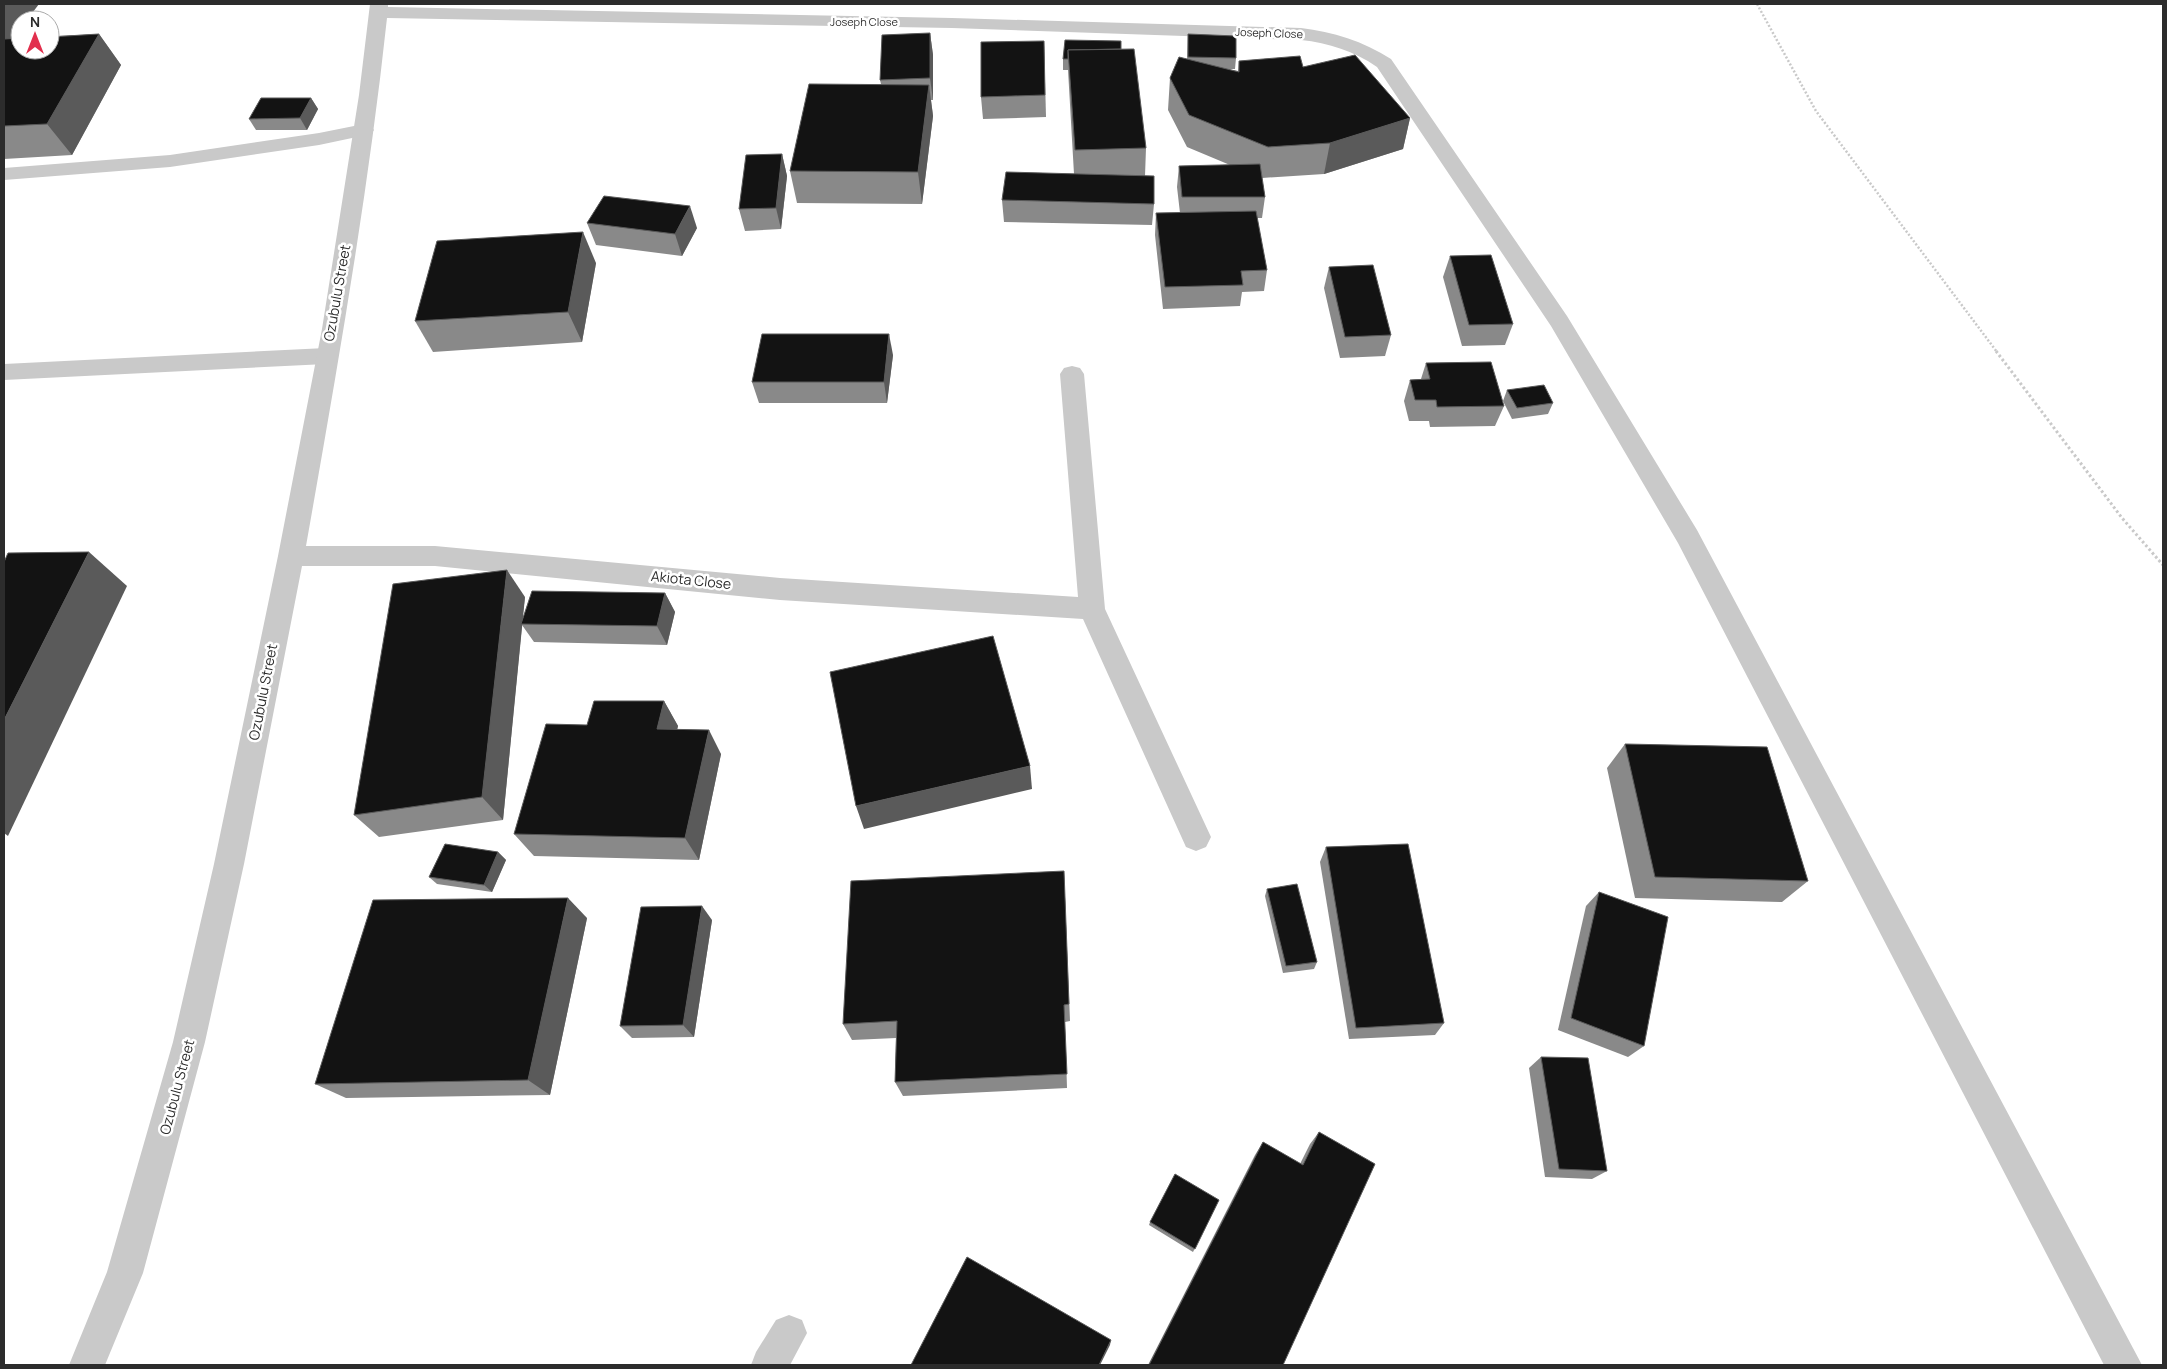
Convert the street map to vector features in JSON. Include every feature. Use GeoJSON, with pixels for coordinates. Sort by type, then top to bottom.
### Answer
{"type":"FeatureCollection","features":[{"type":"Feature","properties":{"kind":"street","name":"Joseph Close"},"geometry":{"type":"LineString","coordinates":[[379,8],[789,22],[952,23],[1301,34],[1327,37],[1348,44],[1370,53],[1384,63],[1558,321],[1688,537],[2124,1365]]}},
{"type":"Feature","properties":{"kind":"street","name":"Ozubulu Street"},"geometry":{"type":"LineString","coordinates":[[87,1365],[125,1273],[189,1042],[231,854],[291,556],[332,329],[364,130],[379,8]]}},
{"type":"Feature","properties":{"kind":"street"},"geometry":{"type":"LineString","coordinates":[[4,174],[170,161],[319,139],[364,130]]}},
{"type":"Feature","properties":{"kind":"street"},"geometry":{"type":"LineString","coordinates":[[4,372],[326,356]]}},
{"type":"Feature","properties":{"kind":"street"},"geometry":{"type":"LineString","coordinates":[[1072,374],[1092,609],[1196,836]]}},
{"type":"Feature","properties":{"kind":"street","name":"Akiota Close"},"geometry":{"type":"LineString","coordinates":[[291,556],[435,556],[780,589],[1092,609]]}},
{"type":"Feature","properties":{"kind":"street"},"geometry":{"type":"LineString","coordinates":[[769,1365],[789,1333]]}},
{"type":"Feature","properties":{"kind":"path"},"geometry":{"type":"LineString","coordinates":[[1757,4],[1816,111],[2122,518],[2163,564]]}},
{"type":"Feature","properties":{"kind":"building"},"geometry":{"type":"Polygon","coordinates":[[[930,33],[930,78],[880,80],[882,35],[930,33]]]}},
{"type":"Feature","properties":{"kind":"building"},"geometry":{"type":"Polygon","coordinates":[[[99,34],[47,124],[4,126],[4,39],[10,39],[10,60],[60,60],[60,36],[99,34]]]}},
{"type":"Feature","properties":{"kind":"building"},"geometry":{"type":"Polygon","coordinates":[[[1188,34],[1236,36],[1236,58],[1188,57],[1188,34]]]}},
{"type":"Feature","properties":{"kind":"building"},"geometry":{"type":"Polygon","coordinates":[[[1065,40],[1121,41],[1121,49],[1068,50],[1068,59],[1063,59],[1065,40]]]}},
{"type":"Feature","properties":{"kind":"building"},"geometry":{"type":"Polygon","coordinates":[[[1044,41],[1045,95],[981,97],[981,42],[1044,41]]]}},
{"type":"Feature","properties":{"kind":"building"},"geometry":{"type":"Polygon","coordinates":[[[1134,49],[1146,148],[1075,150],[1068,50],[1134,49]]]}},
{"type":"Feature","properties":{"kind":"building"},"geometry":{"type":"Polygon","coordinates":[[[1355,55],[1410,118],[1330,143],[1268,147],[1189,115],[1170,78],[1179,57],[1239,72],[1239,61],[1300,56],[1303,67],[1355,55]]]}},
{"type":"Feature","properties":{"kind":"building"},"geometry":{"type":"Polygon","coordinates":[[[809,84],[929,85],[918,172],[790,171],[809,84]]]}},
{"type":"Feature","properties":{"kind":"building"},"geometry":{"type":"Polygon","coordinates":[[[261,98],[311,98],[300,118],[249,119],[261,98]]]}},
{"type":"Feature","properties":{"kind":"building"},"geometry":{"type":"Polygon","coordinates":[[[782,154],[776,208],[739,209],[746,155],[782,154]]]}},
{"type":"Feature","properties":{"kind":"building"},"geometry":{"type":"Polygon","coordinates":[[[1260,164],[1265,197],[1182,197],[1179,166],[1260,164]]]}},
{"type":"Feature","properties":{"kind":"building"},"geometry":{"type":"Polygon","coordinates":[[[1006,172],[1154,176],[1154,204],[1002,200],[1006,172]]]}},
{"type":"Feature","properties":{"kind":"building"},"geometry":{"type":"Polygon","coordinates":[[[604,196],[690,206],[675,234],[587,223],[604,196]]]}},
{"type":"Feature","properties":{"kind":"building"},"geometry":{"type":"Polygon","coordinates":[[[1256,211],[1267,270],[1241,271],[1243,285],[1165,287],[1156,213],[1256,211]]]}},
{"type":"Feature","properties":{"kind":"building"},"geometry":{"type":"Polygon","coordinates":[[[583,232],[568,312],[415,321],[437,241],[583,232]]]}},
{"type":"Feature","properties":{"kind":"building"},"geometry":{"type":"Polygon","coordinates":[[[1491,255],[1513,324],[1469,325],[1450,256],[1491,255]]]}},
{"type":"Feature","properties":{"kind":"building"},"geometry":{"type":"Polygon","coordinates":[[[1373,265],[1391,335],[1345,337],[1329,267],[1373,265]]]}},
{"type":"Feature","properties":{"kind":"building"},"geometry":{"type":"Polygon","coordinates":[[[762,334],[889,334],[884,382],[752,382],[762,334]]]}},
{"type":"Feature","properties":{"kind":"building"},"geometry":{"type":"Polygon","coordinates":[[[1491,362],[1504,406],[1437,407],[1436,400],[1415,400],[1410,380],[1430,379],[1426,363],[1491,362]]]}},
{"type":"Feature","properties":{"kind":"building"},"geometry":{"type":"Polygon","coordinates":[[[1544,385],[1553,403],[1517,408],[1507,390],[1544,385]]]}},
{"type":"Feature","properties":{"kind":"building"},"geometry":{"type":"Polygon","coordinates":[[[89,552],[4,720],[4,562],[8,553],[89,552]]]}},
{"type":"Feature","properties":{"kind":"building"},"geometry":{"type":"Polygon","coordinates":[[[507,570],[482,797],[354,815],[393,584],[507,570]]]}},
{"type":"Feature","properties":{"kind":"building"},"geometry":{"type":"Polygon","coordinates":[[[532,591],[665,593],[657,626],[521,624],[532,591]]]}},
{"type":"Feature","properties":{"kind":"building"},"geometry":{"type":"Polygon","coordinates":[[[993,636],[1030,766],[856,806],[830,672],[993,636]]]}},
{"type":"Feature","properties":{"kind":"building"},"geometry":{"type":"Polygon","coordinates":[[[594,701],[664,701],[657,729],[709,730],[685,838],[514,834],[546,724],[587,725],[594,701]]]}},
{"type":"Feature","properties":{"kind":"building"},"geometry":{"type":"Polygon","coordinates":[[[1625,744],[1767,747],[1808,881],[1655,877],[1625,744]]]}},
{"type":"Feature","properties":{"kind":"building"},"geometry":{"type":"Polygon","coordinates":[[[445,844],[498,852],[484,885],[429,877],[445,844]]]}},
{"type":"Feature","properties":{"kind":"building"},"geometry":{"type":"Polygon","coordinates":[[[1408,844],[1444,1023],[1356,1028],[1326,847],[1408,844]]]}},
{"type":"Feature","properties":{"kind":"building"},"geometry":{"type":"Polygon","coordinates":[[[1064,871],[1069,1004],[1064,1005],[1067,1074],[895,1082],[897,1021],[843,1024],[851,881],[1064,871]]]}},
{"type":"Feature","properties":{"kind":"building"},"geometry":{"type":"Polygon","coordinates":[[[1297,884],[1317,962],[1286,966],[1267,889],[1297,884]]]}},
{"type":"Feature","properties":{"kind":"building"},"geometry":{"type":"Polygon","coordinates":[[[1599,892],[1668,917],[1644,1046],[1571,1018],[1599,892]]]}},
{"type":"Feature","properties":{"kind":"building"},"geometry":{"type":"Polygon","coordinates":[[[568,898],[528,1080],[315,1084],[373,900],[568,898]]]}},
{"type":"Feature","properties":{"kind":"building"},"geometry":{"type":"Polygon","coordinates":[[[702,906],[683,1025],[620,1026],[641,907],[702,906]]]}},
{"type":"Feature","properties":{"kind":"building"},"geometry":{"type":"Polygon","coordinates":[[[1541,1057],[1588,1058],[1607,1171],[1559,1169],[1541,1057]]]}},
{"type":"Feature","properties":{"kind":"building"},"geometry":{"type":"Polygon","coordinates":[[[1319,1132],[1375,1164],[1283,1365],[1149,1365],[1263,1142],[1303,1165],[1319,1132]]]}},
{"type":"Feature","properties":{"kind":"building"},"geometry":{"type":"Polygon","coordinates":[[[1175,1174],[1219,1200],[1195,1249],[1150,1222],[1175,1174]]]}},
{"type":"Feature","properties":{"kind":"building"},"geometry":{"type":"Polygon","coordinates":[[[967,1257],[1111,1340],[1099,1365],[911,1365],[967,1257]]]}}]}
